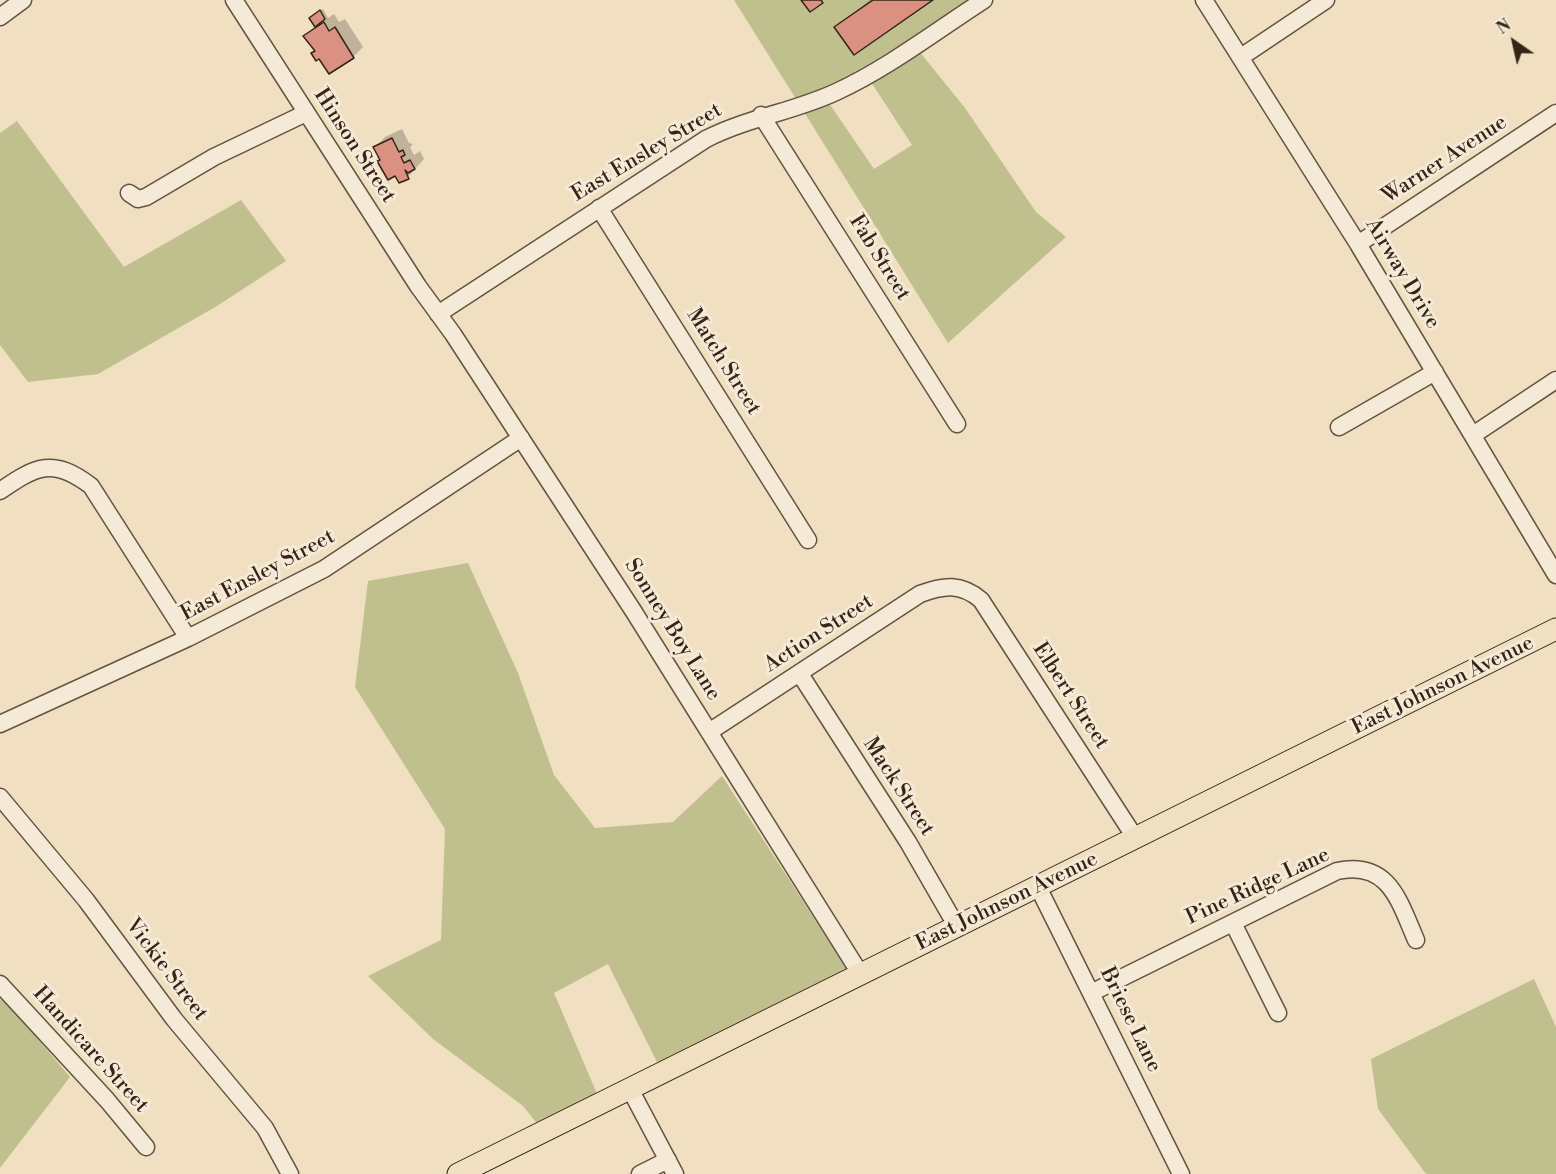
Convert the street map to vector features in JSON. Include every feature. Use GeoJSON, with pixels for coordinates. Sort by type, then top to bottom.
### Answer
{"type":"FeatureCollection","features":[{"type":"Feature","properties":{"kind":"main road","name":"East Johnson Avenue"},"geometry":{"type":"LineString","coordinates":[[458,1174],[489,1167],[630,1089],[1556,629]]}},
{"type":"Feature","properties":{"kind":"street"},"geometry":{"type":"LineString","coordinates":[[0,17],[23,0]]}},
{"type":"Feature","properties":{"kind":"street","name":"Hinson Street"},"geometry":{"type":"LineString","coordinates":[[234,0],[438,314]]}},
{"type":"Feature","properties":{"kind":"street","name":"East Ensley Street"},"geometry":{"type":"LineString","coordinates":[[438,314],[706,139],[761,116],[835,93],[863,78],[967,5],[984,0]]}},
{"type":"Feature","properties":{"kind":"street","name":"Airway Drive"},"geometry":{"type":"LineString","coordinates":[[1204,0],[1358,244],[1556,575]]}},
{"type":"Feature","properties":{"kind":"street"},"geometry":{"type":"LineString","coordinates":[[1241,57],[1326,0]]}},
{"type":"Feature","properties":{"kind":"street"},"geometry":{"type":"LineString","coordinates":[[129,193],[138,199],[146,197],[214,157],[306,113]]}},
{"type":"Feature","properties":{"kind":"street","name":"Warner Avenue"},"geometry":{"type":"LineString","coordinates":[[1358,244],[1556,113]]}},
{"type":"Feature","properties":{"kind":"street","name":"Fab Street"},"geometry":{"type":"LineString","coordinates":[[761,116],[957,424]]}},
{"type":"Feature","properties":{"kind":"street","name":"Match Street"},"geometry":{"type":"LineString","coordinates":[[599,208],[808,540]]}},
{"type":"Feature","properties":{"kind":"street","name":"Sonney Boy Lane"},"geometry":{"type":"LineString","coordinates":[[438,314],[521,438],[710,732],[861,975]]}},
{"type":"Feature","properties":{"kind":"street"},"geometry":{"type":"LineString","coordinates":[[1339,427],[1435,372]]}},
{"type":"Feature","properties":{"kind":"street"},"geometry":{"type":"LineString","coordinates":[[1473,435],[1556,380]]}},
{"type":"Feature","properties":{"kind":"street","name":"East Ensley Street"},"geometry":{"type":"LineString","coordinates":[[0,722],[189,638],[324,569],[521,438]]}},
{"type":"Feature","properties":{"kind":"street"},"geometry":{"type":"LineString","coordinates":[[0,491],[28,472],[50,467],[78,476],[91,486],[189,638]]}},
{"type":"Feature","properties":{"kind":"street","name":"Action Street"},"geometry":{"type":"LineString","coordinates":[[710,732],[920,594],[938,587],[959,587]]}},
{"type":"Feature","properties":{"kind":"street","name":"Elbert Street"},"geometry":{"type":"LineString","coordinates":[[959,587],[970,591],[981,600],[1136,838]]}},
{"type":"Feature","properties":{"kind":"street","name":"Mack Street"},"geometry":{"type":"LineString","coordinates":[[800,674],[908,842],[957,927]]}},
{"type":"Feature","properties":{"kind":"street","name":"Vickie Street"},"geometry":{"type":"LineString","coordinates":[[0,797],[86,900],[174,1019],[265,1128],[290,1174]]}},
{"type":"Feature","properties":{"kind":"street","name":"Pine Ridge Lane"},"geometry":{"type":"LineString","coordinates":[[1091,993],[1337,871],[1361,869],[1375,874],[1393,890],[1416,940]]}},
{"type":"Feature","properties":{"kind":"street","name":"Briese Lane"},"geometry":{"type":"LineString","coordinates":[[1038,887],[1181,1174]]}},
{"type":"Feature","properties":{"kind":"street"},"geometry":{"type":"LineString","coordinates":[[1233,923],[1278,1013]]}},
{"type":"Feature","properties":{"kind":"street","name":"Handicare Street"},"geometry":{"type":"LineString","coordinates":[[0,984],[107,1100],[146,1147]]}},
{"type":"Feature","properties":{"kind":"street"},"geometry":{"type":"LineString","coordinates":[[630,1089],[671,1167],[640,1174]]}},
{"type":"Feature","properties":{"kind":"green space"},"geometry":{"type":"Polygon","coordinates":[[[734,0],[970,0],[864,67],[796,99],[734,0]]]}},
{"type":"Feature","properties":{"kind":"green space"},"geometry":{"type":"Polygon","coordinates":[[[919,51],[965,108],[1036,212],[1066,237],[948,343],[804,112],[829,103],[874,169],[912,145],[871,82],[919,51]]]}},
{"type":"Feature","properties":{"kind":"green space"},"geometry":{"type":"Polygon","coordinates":[[[17,121],[124,267],[241,200],[286,261],[217,306],[98,374],[28,382],[0,345],[0,133],[17,121]]]}},
{"type":"Feature","properties":{"kind":"green space"},"geometry":{"type":"Polygon","coordinates":[[[468,563],[518,673],[554,775],[595,828],[673,822],[722,776],[849,972],[659,1066],[608,964],[554,993],[598,1096],[539,1126],[523,1106],[433,1039],[368,976],[441,940],[445,829],[355,687],[368,581],[468,563]]]}},
{"type":"Feature","properties":{"kind":"green space"},"geometry":{"type":"Polygon","coordinates":[[[1534,979],[1556,1027],[1556,1174],[1426,1174],[1378,1109],[1371,1059],[1534,979]]]}},
{"type":"Feature","properties":{"kind":"green space"},"geometry":{"type":"Polygon","coordinates":[[[0,999],[10,1006],[70,1077],[0,1168],[0,999]]]}},
{"type":"Feature","properties":{"kind":"building"},"geometry":{"type":"Polygon","coordinates":[[[801,0],[821,0],[823,3],[810,12],[801,0]]]}},
{"type":"Feature","properties":{"kind":"building"},"geometry":{"type":"Polygon","coordinates":[[[873,0],[933,0],[854,55],[834,27],[873,0]]]}},
{"type":"Feature","properties":{"kind":"building"},"geometry":{"type":"Polygon","coordinates":[[[320,10],[325,19],[315,27],[309,18],[320,10]]]}},
{"type":"Feature","properties":{"kind":"building"},"geometry":{"type":"Polygon","coordinates":[[[324,22],[329,31],[335,27],[354,58],[329,74],[319,59],[316,61],[311,53],[315,51],[303,36],[324,22]]]}},
{"type":"Feature","properties":{"kind":"building"},"geometry":{"type":"Polygon","coordinates":[[[392,138],[399,152],[403,150],[405,155],[401,157],[404,163],[410,160],[415,169],[408,173],[405,170],[409,179],[399,183],[395,176],[388,180],[377,161],[380,160],[373,147],[392,138]]]}}]}
